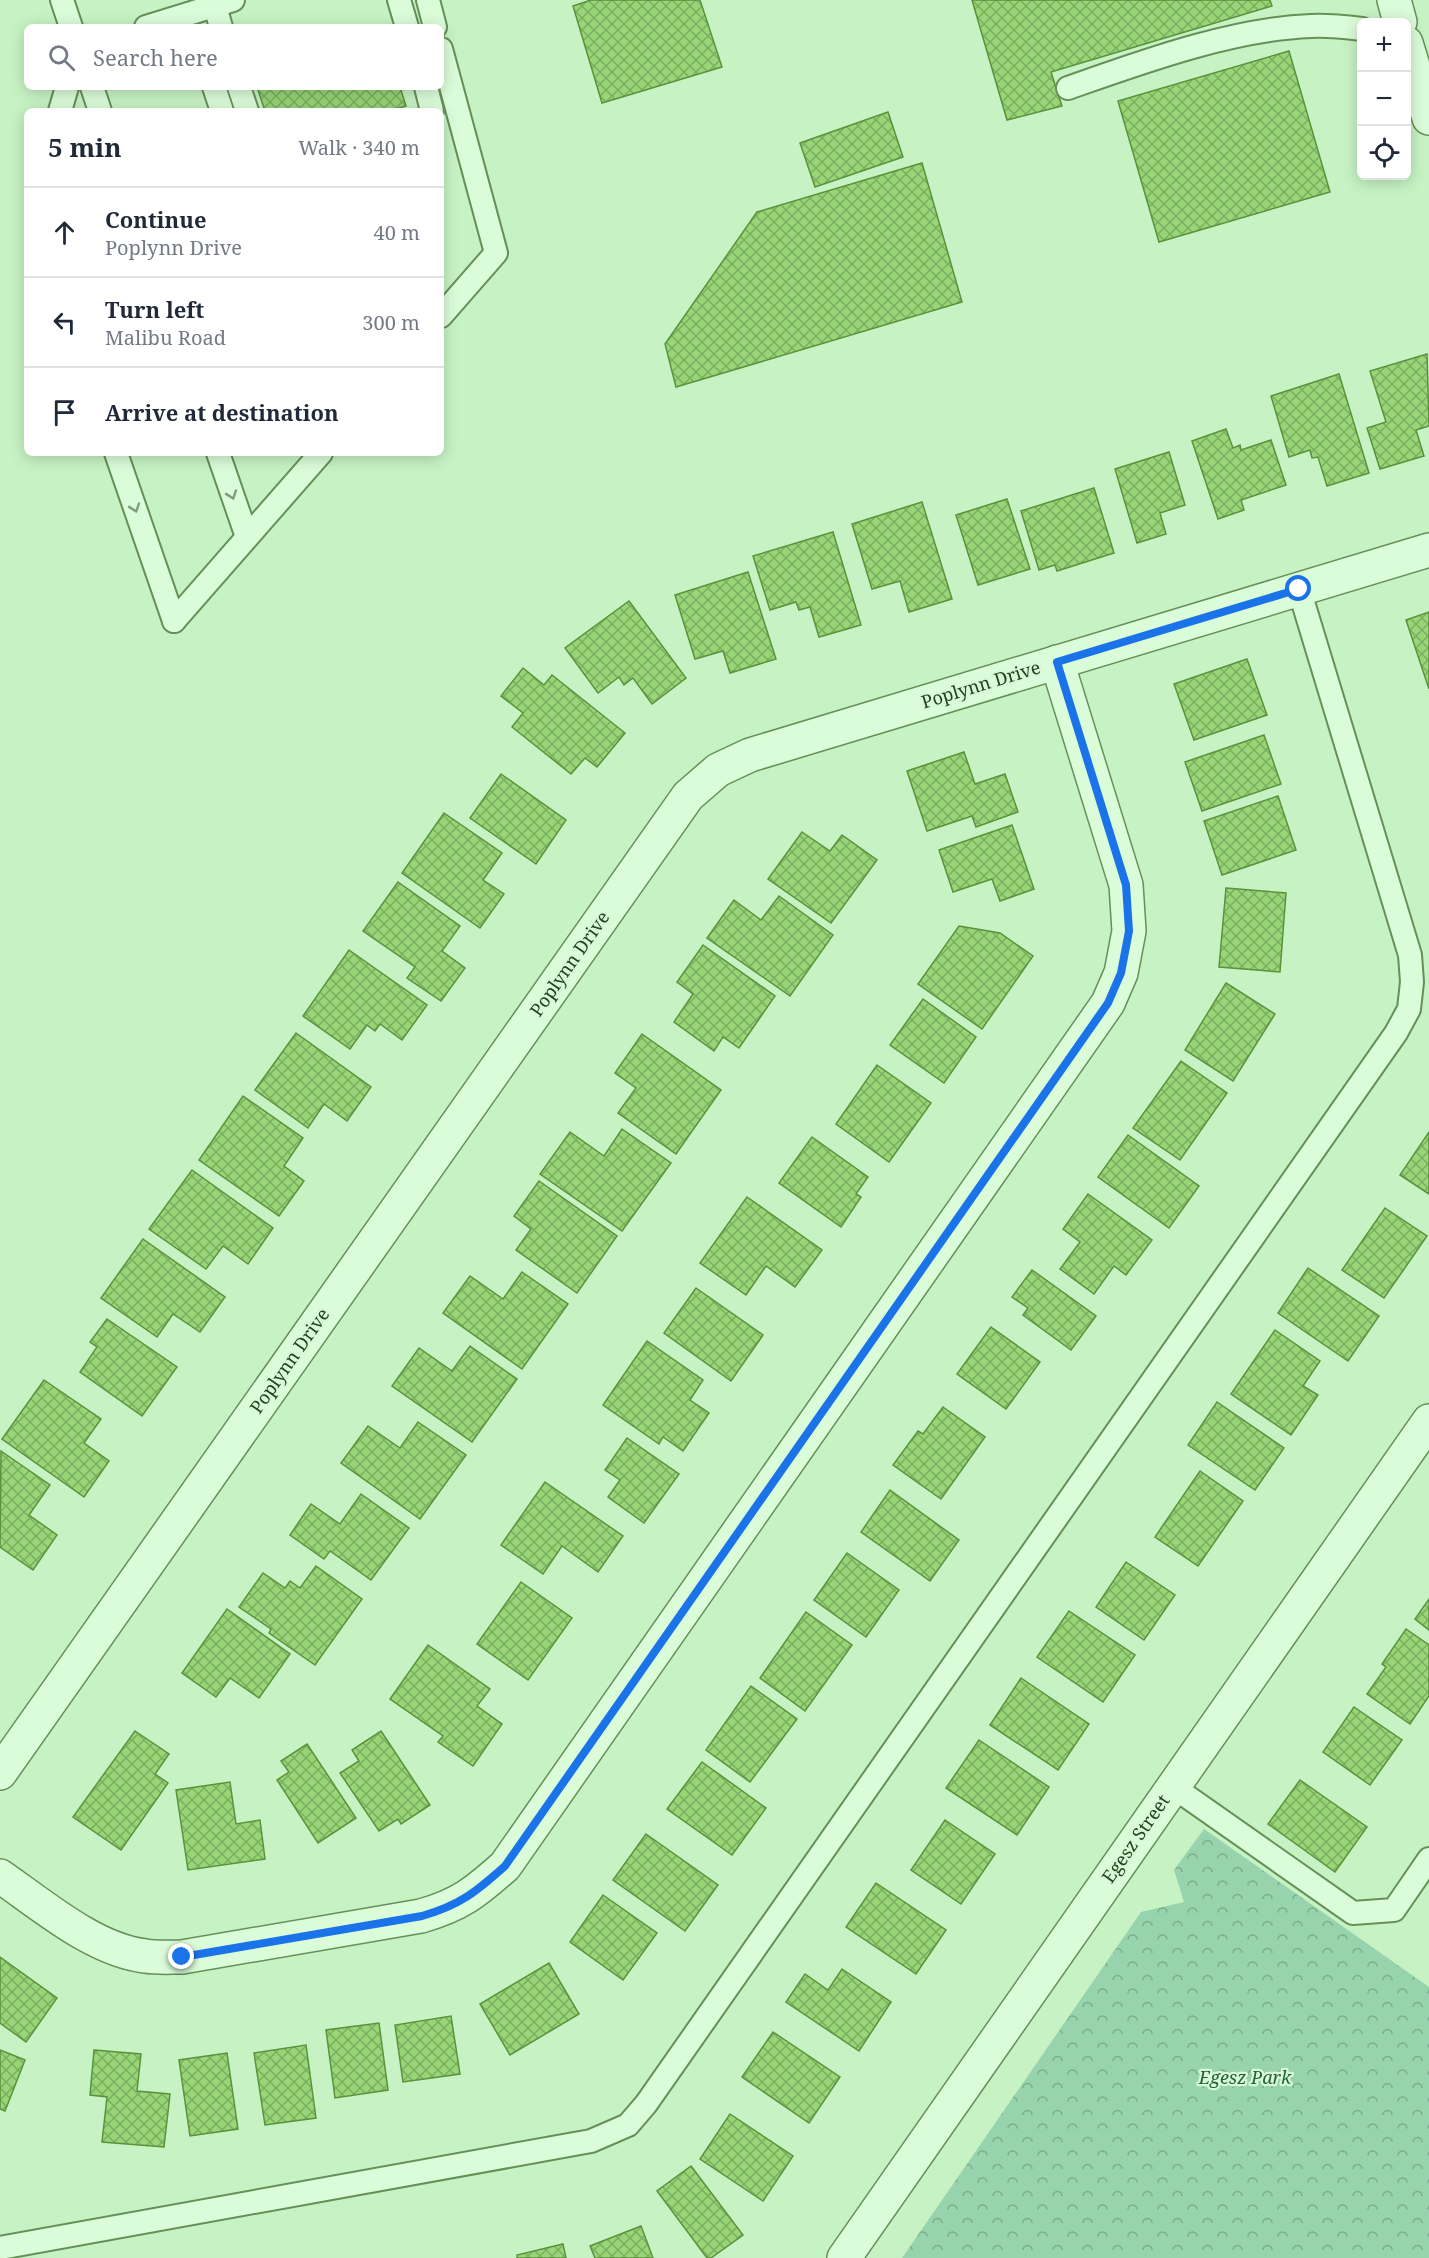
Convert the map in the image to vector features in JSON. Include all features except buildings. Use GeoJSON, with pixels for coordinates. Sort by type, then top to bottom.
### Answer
{"type":"FeatureCollection","features":[{"type":"Feature","properties":{"kind":"street"},"geometry":{"type":"LineString","coordinates":[[1394,0],[1399,18]]}},
{"type":"Feature","properties":{"kind":"street"},"geometry":{"type":"LineString","coordinates":[[1411,57],[1429,118]]}},
{"type":"Feature","properties":{"kind":"street","name":"Poplynn Drive"},"geometry":{"type":"LineString","coordinates":[[0,1773],[688,796],[718,770],[750,755],[1429,550]]}},
{"type":"Feature","properties":{"kind":"street"},"geometry":{"type":"LineString","coordinates":[[0,1876],[84,1933],[111,1947],[144,1956],[182,1957],[422,1916],[448,1908],[479,1889],[505,1866],[1108,1003],[1121,973],[1129,931],[1126,885],[1057,662]]}},
{"type":"Feature","properties":{"kind":"street","name":"Egesz Street"},"geometry":{"type":"LineString","coordinates":[[844,2258],[1429,1421]]}},
{"type":"Feature","properties":{"kind":"lane"},"geometry":{"type":"LineString","coordinates":[[62,0],[70,24]]}},
{"type":"Feature","properties":{"kind":"lane"},"geometry":{"type":"LineString","coordinates":[[399,0],[406,24]]}},
{"type":"Feature","properties":{"kind":"lane"},"geometry":{"type":"LineString","coordinates":[[428,0],[434,24]]}},
{"type":"Feature","properties":{"kind":"lane"},"geometry":{"type":"LineString","coordinates":[[168,24],[191,21],[223,11]]}},
{"type":"Feature","properties":{"kind":"lane"},"geometry":{"type":"LineString","coordinates":[[1068,88],[1140,62],[1252,32],[1312,26],[1357,29]]}},
{"type":"Feature","properties":{"kind":"lane"},"geometry":{"type":"LineString","coordinates":[[444,61],[496,253],[444,313]]}},
{"type":"Feature","properties":{"kind":"lane"},"geometry":{"type":"LineString","coordinates":[[61,108],[66,90]]}},
{"type":"Feature","properties":{"kind":"lane"},"geometry":{"type":"LineString","coordinates":[[93,90],[99,108]]}},
{"type":"Feature","properties":{"kind":"lane"},"geometry":{"type":"LineString","coordinates":[[215,90],[221,108]]}},
{"type":"Feature","properties":{"kind":"lane"},"geometry":{"type":"LineString","coordinates":[[240,90],[246,108]]}},
{"type":"Feature","properties":{"kind":"lane"},"geometry":{"type":"LineString","coordinates":[[427,90],[431,108]]}},
{"type":"Feature","properties":{"kind":"lane"},"geometry":{"type":"LineString","coordinates":[[117,456],[174,621],[318,456]]}},
{"type":"Feature","properties":{"kind":"lane"},"geometry":{"type":"LineString","coordinates":[[219,456],[247,537]]}},
{"type":"Feature","properties":{"kind":"lane"},"geometry":{"type":"LineString","coordinates":[[0,2248],[591,2141],[628,2125],[646,2104],[1396,1033],[1409,1009],[1412,982],[1410,955],[1299,589]]}},
{"type":"Feature","properties":{"kind":"lane"},"geometry":{"type":"LineString","coordinates":[[1172,1786],[1353,1913],[1394,1910],[1429,1860]]}},
{"type":"Feature","properties":{"kind":"green space","name":"Egesz Park"},"geometry":{"type":"Polygon","coordinates":[[[1204,1829],[1429,1987],[1429,2258],[902,2258],[1141,1912],[1184,1902],[1174,1870],[1204,1829]]]}},
{"type":"Feature","properties":{"kind":"route"},"geometry":{"type":"LineString","coordinates":[[182,1957],[422,1916],[448,1908],[479,1889],[505,1866],[1108,1003],[1121,973],[1129,931],[1126,885],[1057,662],[1299,589]]}}]}
